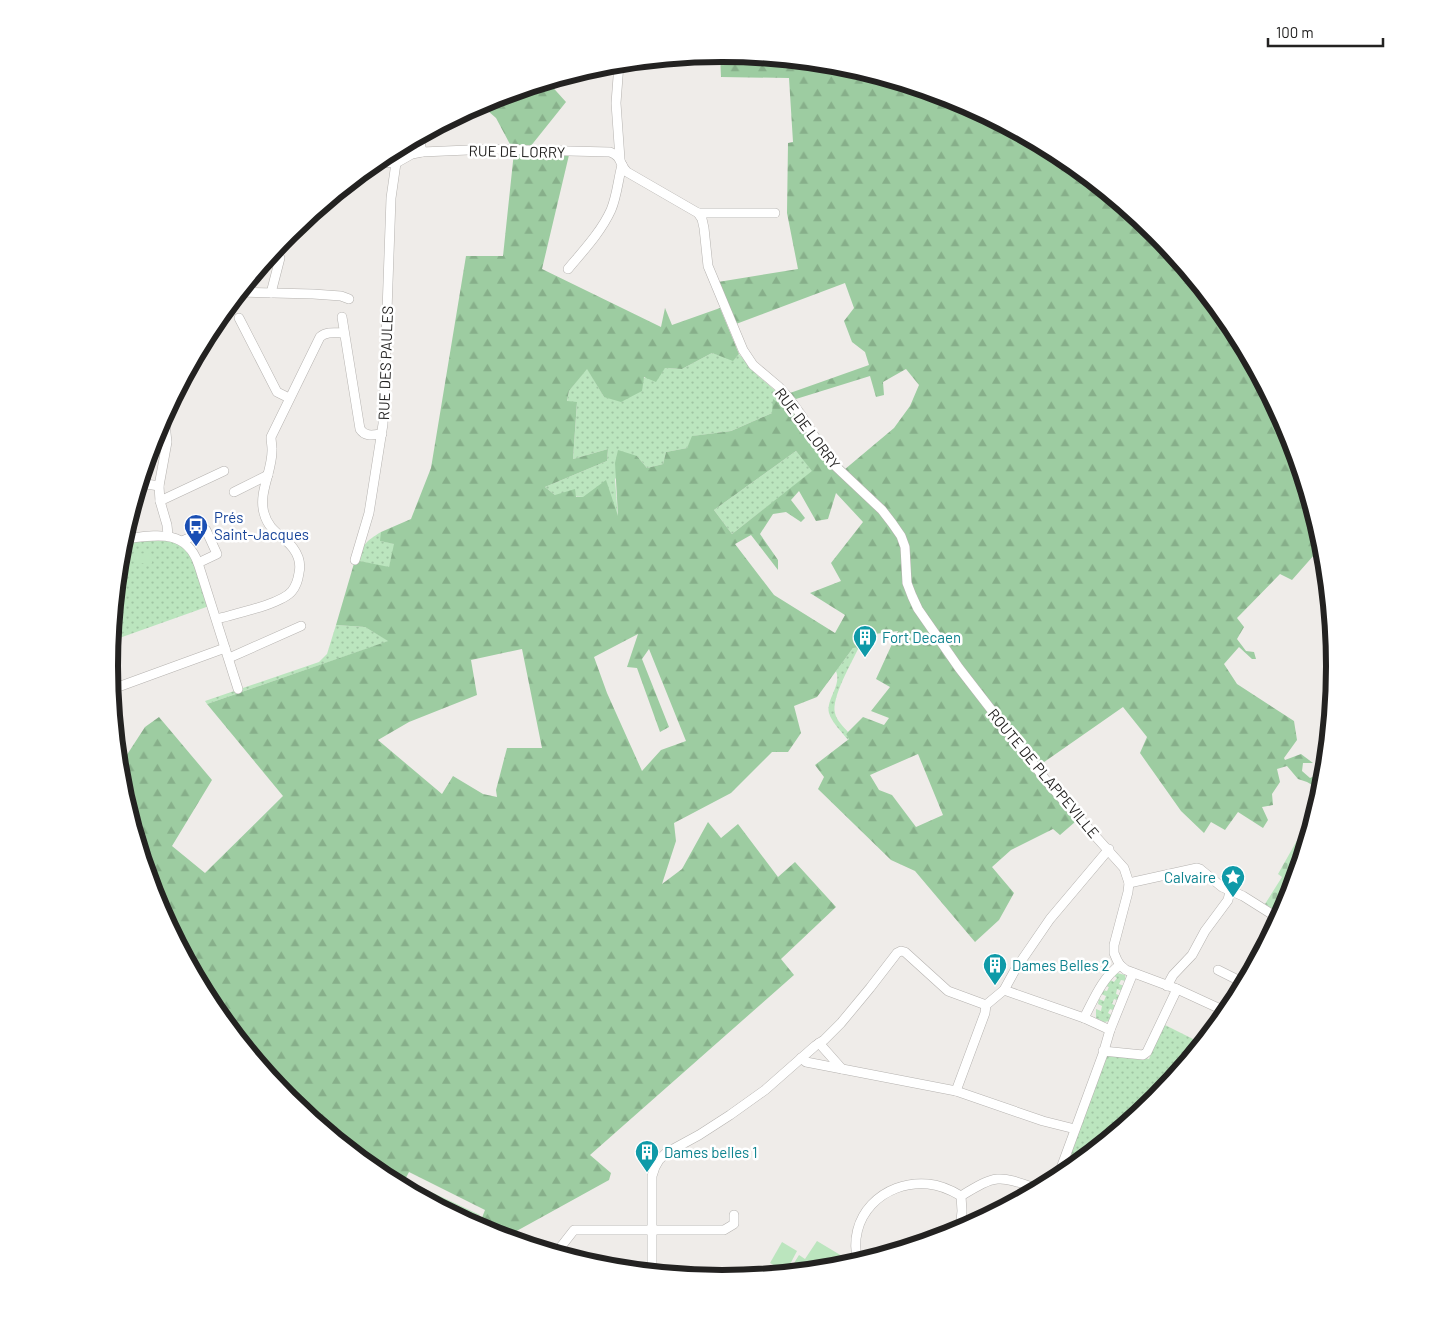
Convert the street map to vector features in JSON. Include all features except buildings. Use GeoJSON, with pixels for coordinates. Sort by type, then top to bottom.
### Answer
{"type":"FeatureCollection","features":[{"type":"Feature","properties":{"kind":"street"},"geometry":{"type":"LineString","coordinates":[[568,270],[594,238],[612,209],[621,162],[616,103],[618,72]]}},
{"type":"Feature","properties":{"kind":"street"},"geometry":{"type":"LineString","coordinates":[[420,143],[422,152]]}},
{"type":"Feature","properties":{"kind":"street","name":"RUE DE LORRY"},"geometry":{"type":"LineString","coordinates":[[396,163],[412,154],[422,152],[491,148],[610,152],[616,154],[627,172],[698,212],[704,228],[708,266],[743,350],[753,364],[788,397],[830,461],[882,510],[892,523],[901,536],[905,547],[906,565]]}},
{"type":"Feature","properties":{"kind":"street"},"geometry":{"type":"LineString","coordinates":[[388,163],[396,163]]}},
{"type":"Feature","properties":{"kind":"street","name":"RUE DES PAULES"},"geometry":{"type":"LineString","coordinates":[[355,560],[369,513],[382,434],[391,198],[396,163]]}},
{"type":"Feature","properties":{"kind":"street"},"geometry":{"type":"LineString","coordinates":[[698,212],[775,213]]}},
{"type":"Feature","properties":{"kind":"street"},"geometry":{"type":"LineString","coordinates":[[271,294],[280,258]]}},
{"type":"Feature","properties":{"kind":"street"},"geometry":{"type":"LineString","coordinates":[[247,292],[313,294],[341,296],[349,299]]}},
{"type":"Feature","properties":{"kind":"street"},"geometry":{"type":"LineString","coordinates":[[342,317],[360,429],[362,433],[368,435],[382,434]]}},
{"type":"Feature","properties":{"kind":"street"},"geometry":{"type":"LineString","coordinates":[[239,318],[277,392],[289,398]]}},
{"type":"Feature","properties":{"kind":"street"},"geometry":{"type":"LineString","coordinates":[[217,619],[282,599],[292,592],[298,582],[300,560],[294,549],[268,524],[264,513],[263,502],[272,450],[271,437],[320,337],[329,333],[344,333]]}},
{"type":"Feature","properties":{"kind":"street"},"geometry":{"type":"LineString","coordinates":[[166,429],[167,442],[159,486],[160,501],[168,525],[168,535]]}},
{"type":"Feature","properties":{"kind":"street"},"geometry":{"type":"LineString","coordinates":[[160,501],[224,471]]}},
{"type":"Feature","properties":{"kind":"street"},"geometry":{"type":"LineString","coordinates":[[234,492],[268,474]]}},
{"type":"Feature","properties":{"kind":"street"},"geometry":{"type":"LineString","coordinates":[[146,484],[159,486]]}},
{"type":"Feature","properties":{"kind":"street"},"geometry":{"type":"LineString","coordinates":[[182,541],[206,530],[217,554],[198,563]]}},
{"type":"Feature","properties":{"kind":"street"},"geometry":{"type":"LineString","coordinates":[[132,537],[168,535],[182,541],[193,550],[217,619],[238,689]]}},
{"type":"Feature","properties":{"kind":"street","name":"ROUTE DE PLAPPEVILLE"},"geometry":{"type":"LineString","coordinates":[[906,565],[907,583],[918,609],[959,668],[1054,790],[1109,849],[1124,868],[1129,883]]}},
{"type":"Feature","properties":{"kind":"street"},"geometry":{"type":"LineString","coordinates":[[229,658],[301,626]]}},
{"type":"Feature","properties":{"kind":"street"},"geometry":{"type":"LineString","coordinates":[[119,687],[225,648]]}},
{"type":"Feature","properties":{"kind":"street"},"geometry":{"type":"LineString","coordinates":[[956,1091],[986,1006],[1004,990],[1050,918],[1109,849]]}},
{"type":"Feature","properties":{"kind":"street"},"geometry":{"type":"LineString","coordinates":[[1219,1008],[1177,989],[1133,973],[1120,965],[1114,953],[1114,945],[1129,883],[1197,868],[1230,891],[1243,896],[1272,914]]}},
{"type":"Feature","properties":{"kind":"street"},"geometry":{"type":"LineString","coordinates":[[1167,986],[1173,975],[1192,955],[1204,931],[1228,900],[1230,891]]}},
{"type":"Feature","properties":{"kind":"street"},"geometry":{"type":"LineString","coordinates":[[652,1266],[652,1176],[654,1167],[659,1160],[666,1153],[730,1115],[764,1090],[824,1040],[870,988],[893,956],[901,951],[948,991],[986,1006]]}},
{"type":"Feature","properties":{"kind":"street"},"geometry":{"type":"LineString","coordinates":[[1084,1018],[1101,985],[1120,965]]}},
{"type":"Feature","properties":{"kind":"street"},"geometry":{"type":"LineString","coordinates":[[1218,970],[1238,980]]}},
{"type":"Feature","properties":{"kind":"street"},"geometry":{"type":"LineString","coordinates":[[1063,1165],[1104,1054],[1103,1051],[1110,1030],[1133,973]]}},
{"type":"Feature","properties":{"kind":"street"},"geometry":{"type":"LineString","coordinates":[[1103,1051],[1143,1054],[1147,1052],[1177,989]]}},
{"type":"Feature","properties":{"kind":"street"},"geometry":{"type":"LineString","coordinates":[[1004,990],[1084,1018],[1110,1030]]}},
{"type":"Feature","properties":{"kind":"street"},"geometry":{"type":"LineString","coordinates":[[819,1043],[842,1069]]}},
{"type":"Feature","properties":{"kind":"street"},"geometry":{"type":"LineString","coordinates":[[801,1058],[806,1062],[956,1091],[1043,1121],[1075,1129]]}},
{"type":"Feature","properties":{"kind":"street"},"geometry":{"type":"LineString","coordinates":[[961,1196],[994,1179],[1010,1179],[1030,1186]]}},
{"type":"Feature","properties":{"kind":"street"},"geometry":{"type":"LineString","coordinates":[[857,1255],[858,1226],[863,1216],[879,1197],[903,1186],[928,1184],[945,1188],[961,1196]]}},
{"type":"Feature","properties":{"kind":"street"},"geometry":{"type":"LineString","coordinates":[[961,1196],[961,1221]]}},
{"type":"Feature","properties":{"kind":"street"},"geometry":{"type":"LineString","coordinates":[[560,1248],[574,1230],[724,1230],[734,1224],[734,1215]]}},
{"type":"Feature","properties":{"kind":"green space"},"geometry":{"type":"Polygon","coordinates":[[[720,62],[800,68],[878,83],[953,108],[989,125],[1024,143],[1057,164],[1120,212],[1176,268],[1201,299],[1245,364],[1280,435],[1305,510],[1315,554],[1292,580],[1280,574],[1237,618],[1244,627],[1237,639],[1246,651],[1254,652],[1256,659],[1252,659],[1239,647],[1224,664],[1237,684],[1294,721],[1297,740],[1284,758],[1285,760],[1301,754],[1313,763],[1303,763],[1302,771],[1310,778],[1315,776],[1314,786],[1298,779],[1287,766],[1277,769],[1280,782],[1272,794],[1273,805],[1262,807],[1268,820],[1263,828],[1238,812],[1225,830],[1211,822],[1204,833],[1181,811],[1140,753],[1147,737],[1123,707],[1037,767],[1046,786],[1075,822],[1060,835],[1053,829],[1011,850],[992,867],[1014,893],[999,920],[975,942],[915,871],[891,860],[818,789],[824,777],[815,765],[849,739],[846,734],[863,717],[884,725],[889,718],[871,711],[890,687],[876,679],[898,631],[867,635],[862,647],[853,648],[817,697],[794,706],[801,733],[788,752],[772,752],[731,793],[674,823],[676,841],[662,884],[682,869],[708,822],[721,838],[738,824],[778,877],[795,862],[836,907],[781,959],[794,975],[590,1155],[611,1173],[609,1180],[513,1233],[481,1221],[485,1210],[409,1172],[404,1181],[386,1169],[323,1121],[267,1065],[219,1002],[198,968],[163,898],[138,823],[125,758],[145,727],[159,717],[212,780],[172,846],[205,873],[283,796],[207,704],[388,641],[365,627],[336,625],[355,560],[389,567],[394,544],[380,541],[381,532],[411,519],[431,468],[466,256],[503,256],[514,152],[569,155],[542,269],[661,327],[665,308],[672,325],[720,308],[739,354],[733,361],[712,353],[682,369],[665,368],[656,382],[644,377],[642,391],[621,402],[604,397],[587,369],[569,391],[567,401],[577,402],[573,459],[608,449],[607,461],[545,487],[555,495],[575,489],[576,497],[583,497],[606,480],[618,516],[615,463],[618,450],[637,456],[647,468],[663,464],[666,452],[687,448],[692,436],[731,431],[772,413],[773,399],[780,404],[786,400],[832,468],[844,470],[894,428],[910,406],[919,385],[906,369],[883,382],[884,395],[876,397],[870,376],[796,399],[790,393],[869,365],[865,352],[852,342],[844,321],[854,308],[845,283],[736,324],[718,282],[798,269],[787,213],[788,143],[793,142],[789,78],[721,77],[720,62]],[[796,451],[714,510],[732,534],[812,471],[796,451]],[[799,491],[791,500],[805,518],[801,522],[786,512],[773,514],[760,534],[778,560],[778,570],[751,535],[735,544],[774,595],[835,633],[845,615],[810,593],[841,581],[831,563],[863,522],[836,493],[828,519],[816,521],[799,491]],[[638,634],[594,657],[607,693],[642,771],[661,750],[686,741],[649,649],[642,659],[669,727],[660,732],[637,668],[627,667],[638,634]],[[522,649],[471,660],[477,695],[409,722],[378,740],[442,794],[453,776],[483,794],[497,797],[496,790],[507,748],[542,748],[522,649]],[[918,754],[870,775],[879,790],[892,795],[916,827],[943,815],[918,754]]]}},
{"type":"Feature","properties":{"kind":"green space"},"geometry":{"type":"Polygon","coordinates":[[[552,87],[566,102],[530,147],[511,146],[496,118],[486,110],[552,87]]]}},
{"type":"Feature","properties":{"kind":"green space"},"geometry":{"type":"Polygon","coordinates":[[[712,353],[733,360],[739,354],[757,375],[786,400],[772,413],[731,431],[693,436],[687,448],[666,452],[663,464],[647,468],[637,456],[615,479],[618,518],[583,497],[555,495],[545,487],[607,461],[608,449],[573,459],[577,403],[567,402],[569,391],[587,368],[604,397],[665,368],[682,369],[712,353]]]}},
{"type":"Feature","properties":{"kind":"green space"},"geometry":{"type":"Polygon","coordinates":[[[796,451],[813,471],[732,534],[714,510],[796,451]]]}},
{"type":"Feature","properties":{"kind":"green space"},"geometry":{"type":"Polygon","coordinates":[[[381,532],[381,541],[395,544],[389,568],[355,560],[366,543],[381,532]]]}},
{"type":"Feature","properties":{"kind":"green space"},"geometry":{"type":"Polygon","coordinates":[[[168,535],[189,546],[212,605],[119,638],[123,588],[131,538],[168,535]]]}},
{"type":"Feature","properties":{"kind":"green space"},"geometry":{"type":"Polygon","coordinates":[[[151,553],[152,563],[135,563],[134,554],[151,553]]]}},
{"type":"Feature","properties":{"kind":"green space"},"geometry":{"type":"Polygon","coordinates":[[[336,625],[365,627],[389,641],[207,704],[205,701],[319,662],[327,654],[336,625]]]}},
{"type":"Feature","properties":{"kind":"green space"},"geometry":{"type":"Polygon","coordinates":[[[859,647],[843,680],[835,706],[837,718],[848,732],[846,734],[849,738],[848,740],[832,720],[829,708],[837,682],[836,671],[853,648],[859,647]]]}},
{"type":"Feature","properties":{"kind":"green space"},"geometry":{"type":"Polygon","coordinates":[[[1303,830],[1274,910],[1265,904],[1282,877],[1278,874],[1303,830]]]}},
{"type":"Feature","properties":{"kind":"green space"},"geometry":{"type":"Polygon","coordinates":[[[1117,973],[1125,975],[1126,981],[1121,980],[1119,984],[1124,986],[1122,991],[1117,989],[1116,994],[1121,996],[1119,1001],[1114,999],[1112,1004],[1117,1006],[1115,1011],[1110,1009],[1108,1013],[1113,1016],[1110,1021],[1104,1022],[1096,1018],[1096,1009],[1101,1011],[1102,1006],[1098,1004],[1099,999],[1104,1001],[1106,996],[1101,994],[1103,990],[1107,991],[1109,987],[1104,985],[1109,979],[1114,982],[1117,978],[1113,975],[1117,973]]]}},
{"type":"Feature","properties":{"kind":"green space"},"geometry":{"type":"Polygon","coordinates":[[[1163,1024],[1196,1040],[1149,1094],[1120,1121],[1070,1160],[1069,1156],[1106,1057],[1111,1053],[1117,1053],[1149,1059],[1163,1024]]]}},
{"type":"Feature","properties":{"kind":"green space"},"geometry":{"type":"Polygon","coordinates":[[[408,1181],[480,1215],[478,1219],[419,1190],[407,1183],[408,1181]]]}},
{"type":"Feature","properties":{"kind":"green space"},"geometry":{"type":"Polygon","coordinates":[[[817,1241],[845,1258],[792,1266],[799,1255],[805,1259],[817,1241]]]}},
{"type":"Feature","properties":{"kind":"green space"},"geometry":{"type":"Polygon","coordinates":[[[782,1242],[797,1251],[789,1266],[778,1267],[770,1263],[782,1242]]]}},
{"type":"Feature","properties":{"kind":"place","name":"Prés Saint-Jacques"},"geometry":{"type":"Point","coordinates":[196,547]}},
{"type":"Feature","properties":{"kind":"place","name":"Fort Decaen"},"geometry":{"type":"Point","coordinates":[865,658]}},
{"type":"Feature","properties":{"kind":"place","name":"Calvaire"},"geometry":{"type":"Point","coordinates":[1233,898]}},
{"type":"Feature","properties":{"kind":"place","name":"Dames Belles 2"},"geometry":{"type":"Point","coordinates":[995,986]}},
{"type":"Feature","properties":{"kind":"place","name":"Dames belles 1"},"geometry":{"type":"Point","coordinates":[647,1173]}}]}
